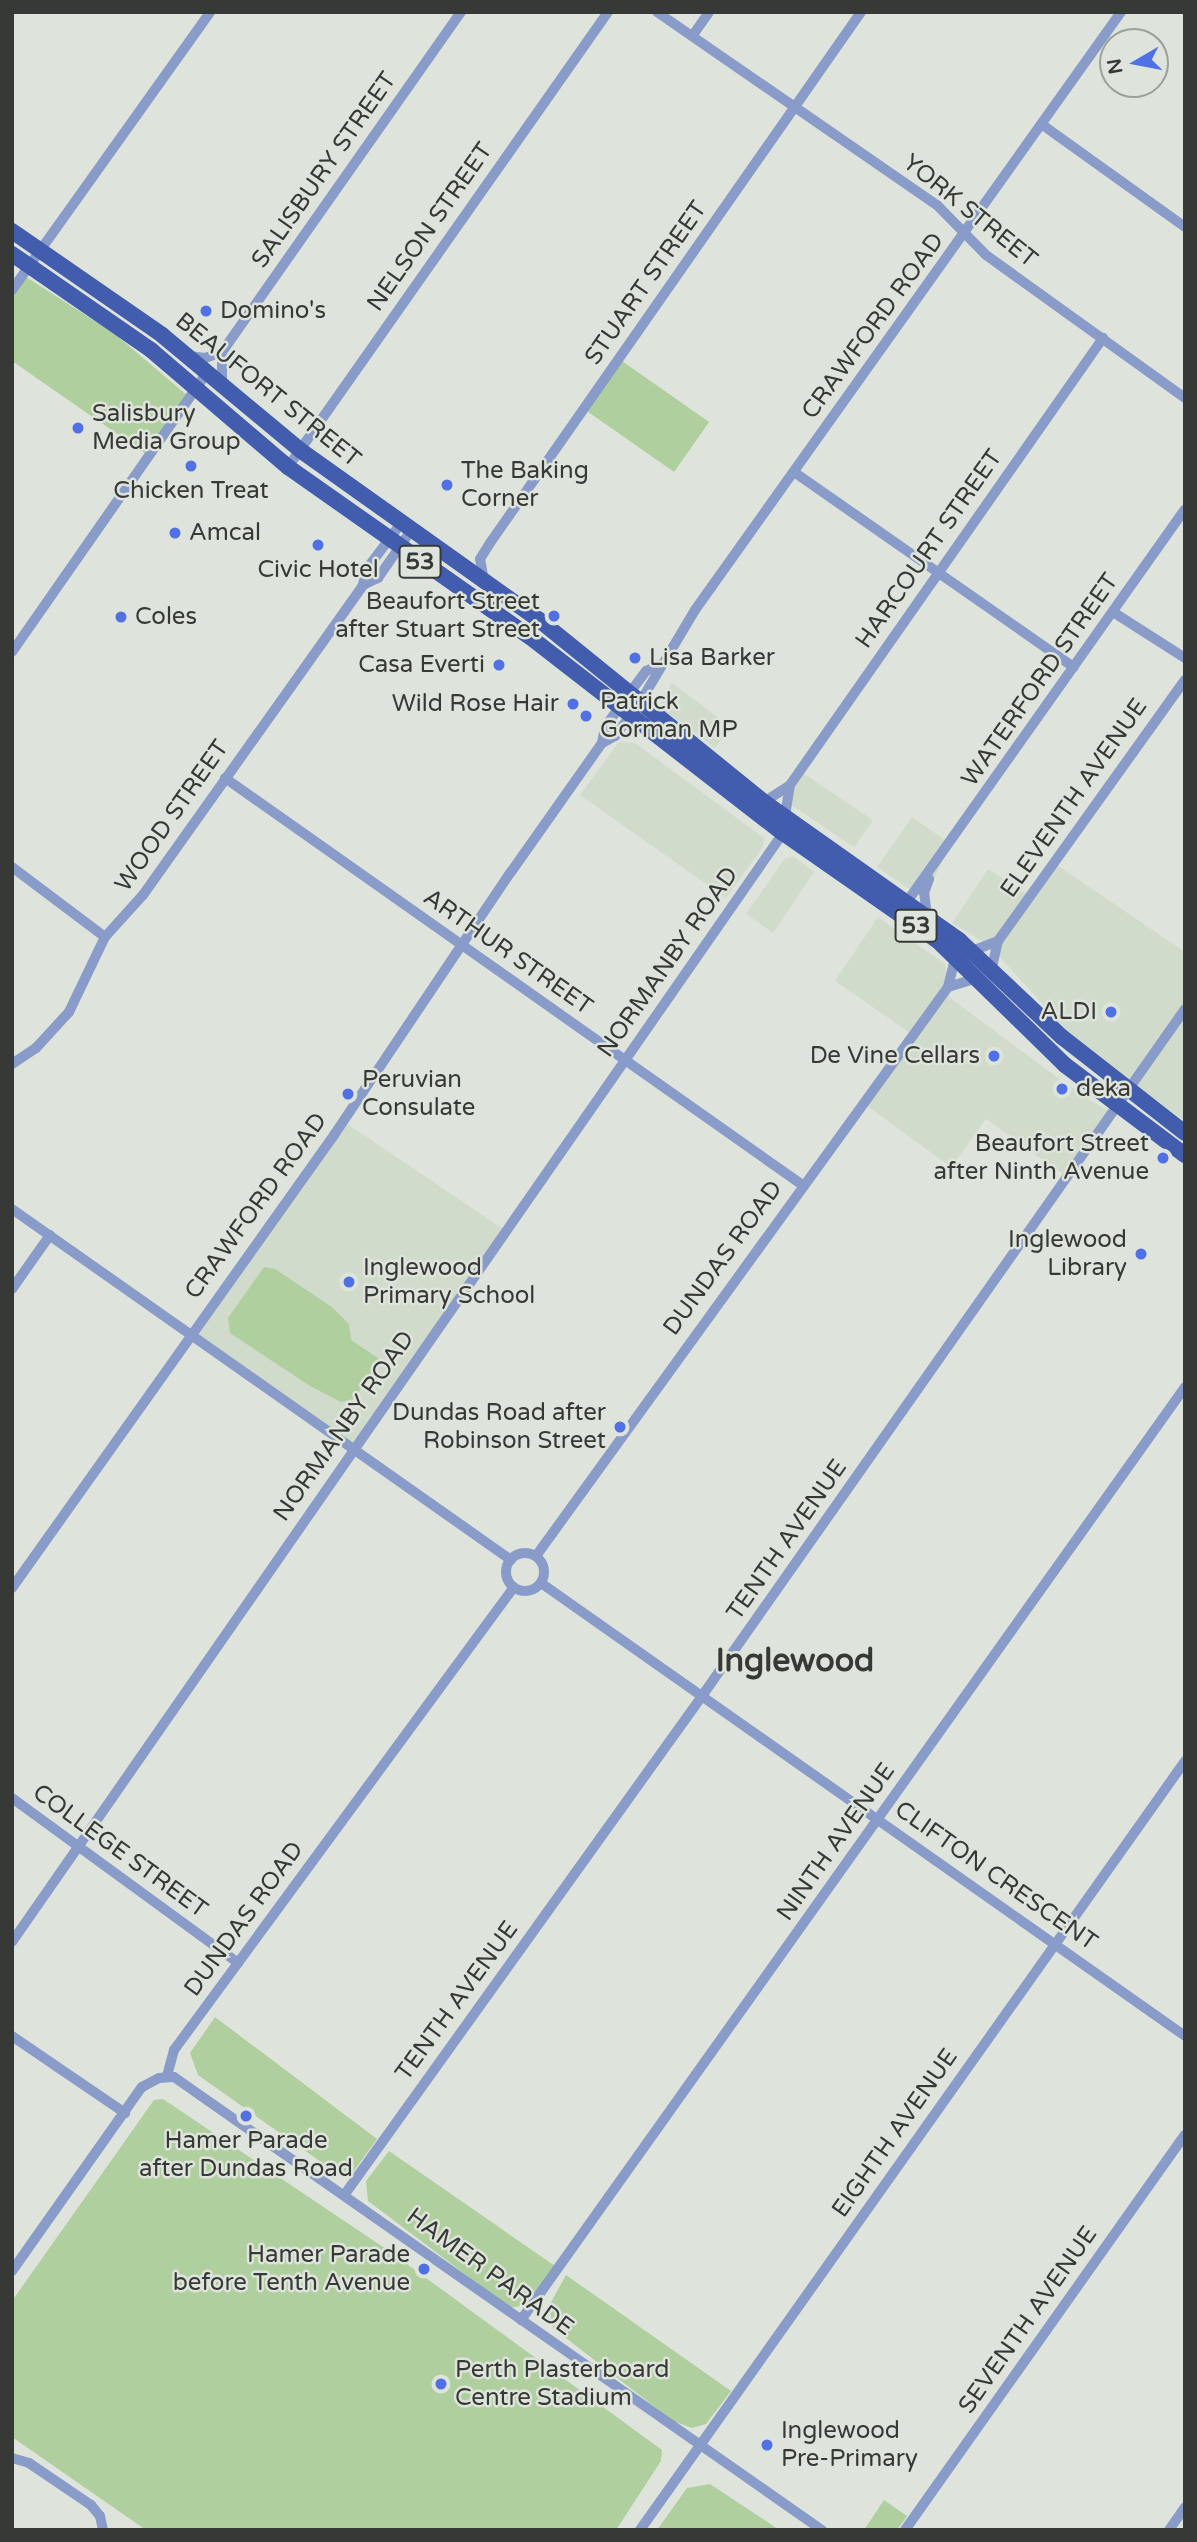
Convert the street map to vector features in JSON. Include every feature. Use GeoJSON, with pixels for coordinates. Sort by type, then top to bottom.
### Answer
{"type":"FeatureCollection","features":[{"type":"Feature","properties":{"kind":"main road","name":"BEAUFORT STREET"},"geometry":{"type":"LineString","coordinates":[[12,231],[189,356],[300,450],[547,626],[629,705],[783,833],[903,907],[927,916],[972,951],[985,973],[1065,1065],[1116,1106],[1185,1155]]}},
{"type":"Feature","properties":{"kind":"main road","name":"BEAUFORT STREET"},"geometry":{"type":"LineString","coordinates":[[12,254],[152,350],[288,467],[785,816],[903,907],[956,956],[985,973],[1127,1090],[1185,1133]]}},
{"type":"Feature","properties":{"kind":"street"},"geometry":{"type":"LineString","coordinates":[[12,290],[210,12]]}},
{"type":"Feature","properties":{"kind":"street","name":"SALISBURY STREET"},"geometry":{"type":"LineString","coordinates":[[222,352],[461,12]]}},
{"type":"Feature","properties":{"kind":"street","name":"NELSON STREET"},"geometry":{"type":"LineString","coordinates":[[288,467],[608,12]]}},
{"type":"Feature","properties":{"kind":"street","name":"YORK STREET"},"geometry":{"type":"LineString","coordinates":[[657,12],[937,205],[986,255],[1185,398]]}},
{"type":"Feature","properties":{"kind":"street"},"geometry":{"type":"LineString","coordinates":[[693,35],[709,12]]}},
{"type":"Feature","properties":{"kind":"street","name":"STUART STREET"},"geometry":{"type":"LineString","coordinates":[[484,582],[480,559],[861,12]]}},
{"type":"Feature","properties":{"kind":"street","name":"CRAWFORD ROAD"},"geometry":{"type":"LineString","coordinates":[[12,1588],[189,1334],[334,1135],[460,944],[602,743],[615,736],[629,705],[1044,126],[1121,12]]}},
{"type":"Feature","properties":{"kind":"street"},"geometry":{"type":"LineString","coordinates":[[1044,126],[1185,227]]}},
{"type":"Feature","properties":{"kind":"street","name":"HARCOURT STREET"},"geometry":{"type":"LineString","coordinates":[[764,802],[790,785],[1103,338]]}},
{"type":"Feature","properties":{"kind":"street"},"geometry":{"type":"LineString","coordinates":[[189,356],[205,358],[222,352],[222,385]]}},
{"type":"Feature","properties":{"kind":"street"},"geometry":{"type":"LineString","coordinates":[[12,652],[207,372]]}},
{"type":"Feature","properties":{"kind":"street"},"geometry":{"type":"LineString","coordinates":[[794,472],[1074,667]]}},
{"type":"Feature","properties":{"kind":"street","name":"WATERFORD STREET"},"geometry":{"type":"LineString","coordinates":[[903,907],[930,875],[1185,509]]}},
{"type":"Feature","properties":{"kind":"street","name":"WOOD STREET"},"geometry":{"type":"LineString","coordinates":[[12,1064],[36,1048],[68,1012],[105,937],[125,919],[363,585],[378,578],[394,543],[407,525]]}},
{"type":"Feature","properties":{"kind":"street"},"geometry":{"type":"LineString","coordinates":[[1113,612],[1185,657]]}},
{"type":"Feature","properties":{"kind":"street","name":"ELEVENTH AVENUE"},"geometry":{"type":"LineString","coordinates":[[985,973],[998,941],[1185,680]]}},
{"type":"Feature","properties":{"kind":"street","name":"ARTHUR STREET"},"geometry":{"type":"LineString","coordinates":[[225,778],[801,1184]]}},
{"type":"Feature","properties":{"kind":"street","name":"HARCOURT STREET"},"geometry":{"type":"LineString","coordinates":[[785,816],[790,785]]}},
{"type":"Feature","properties":{"kind":"street","name":"NORMANBY ROAD"},"geometry":{"type":"LineString","coordinates":[[12,1942],[783,833]]}},
{"type":"Feature","properties":{"kind":"street"},"geometry":{"type":"LineString","coordinates":[[12,867],[105,937]]}},
{"type":"Feature","properties":{"kind":"street","name":"WATERFORD STREET"},"geometry":{"type":"LineString","coordinates":[[927,916],[924,892],[930,875]]}},
{"type":"Feature","properties":{"kind":"street"},"geometry":{"type":"LineString","coordinates":[[972,951],[998,941]]}},
{"type":"Feature","properties":{"kind":"street","name":"DUNDAS ROAD"},"geometry":{"type":"LineString","coordinates":[[536,1556],[801,1184],[947,987],[956,956]]}},
{"type":"Feature","properties":{"kind":"street"},"geometry":{"type":"LineString","coordinates":[[947,987],[985,973]]}},
{"type":"Feature","properties":{"kind":"street","name":"TENTH AVENUE"},"geometry":{"type":"LineString","coordinates":[[345,2194],[702,1696],[1185,1009]]}},
{"type":"Feature","properties":{"kind":"street"},"geometry":{"type":"LineString","coordinates":[[12,1209],[511,1560]]}},
{"type":"Feature","properties":{"kind":"street"},"geometry":{"type":"LineString","coordinates":[[12,1289],[50,1234]]}},
{"type":"Feature","properties":{"kind":"street","name":"NINTH AVENUE"},"geometry":{"type":"LineString","coordinates":[[521,2320],[1185,1387]]}},
{"type":"Feature","properties":{"kind":"street"},"geometry":{"type":"LineString","coordinates":[[523,1553],[536,1556],[543,1565],[541,1583],[528,1590],[514,1587],[507,1574],[511,1560],[523,1553]]}},
{"type":"Feature","properties":{"kind":"street","name":"CLIFTON CRESCENT"},"geometry":{"type":"LineString","coordinates":[[541,1583],[1185,2036]]}},
{"type":"Feature","properties":{"kind":"street","name":"DUNDAS ROAD"},"geometry":{"type":"LineString","coordinates":[[167,2076],[174,2050],[514,1587]]}},
{"type":"Feature","properties":{"kind":"street","name":"EIGHTH AVENUE"},"geometry":{"type":"LineString","coordinates":[[640,2530],[1185,1761]]}},
{"type":"Feature","properties":{"kind":"street","name":"COLLEGE STREET"},"geometry":{"type":"LineString","coordinates":[[12,1798],[238,1963]]}},
{"type":"Feature","properties":{"kind":"street"},"geometry":{"type":"LineString","coordinates":[[12,2036],[125,2113]]}},
{"type":"Feature","properties":{"kind":"street"},"geometry":{"type":"LineString","coordinates":[[12,2270],[142,2087],[167,2076]]}},
{"type":"Feature","properties":{"kind":"street","name":"HAMER PARADE"},"geometry":{"type":"LineString","coordinates":[[167,2076],[187,2083],[697,2447],[822,2530]]}},
{"type":"Feature","properties":{"kind":"street","name":"SEVENTH AVENUE"},"geometry":{"type":"LineString","coordinates":[[905,2530],[1185,2135]]}},
{"type":"Feature","properties":{"kind":"street"},"geometry":{"type":"LineString","coordinates":[[12,2458],[29,2463],[91,2505],[100,2516],[103,2530]]}},
{"type":"Feature","properties":{"kind":"street"},"geometry":{"type":"LineString","coordinates":[[1169,2530],[1185,2507]]}},
{"type":"Feature","properties":{"kind":"shaded area"},"geometry":{"type":"Polygon","coordinates":[[[672,683],[731,727],[715,748],[662,709],[661,698],[672,683]]]}},
{"type":"Feature","properties":{"kind":"shaded area"},"geometry":{"type":"Polygon","coordinates":[[[619,742],[635,743],[764,838],[763,847],[726,898],[580,795],[619,742]]]}},
{"type":"Feature","properties":{"kind":"shaded area"},"geometry":{"type":"Polygon","coordinates":[[[800,771],[873,820],[855,848],[782,798],[800,771]]]}},
{"type":"Feature","properties":{"kind":"shaded area"},"geometry":{"type":"Polygon","coordinates":[[[912,817],[951,844],[924,899],[877,867],[912,817]]]}},
{"type":"Feature","properties":{"kind":"shaded area"},"geometry":{"type":"Polygon","coordinates":[[[794,857],[814,872],[773,933],[746,914],[785,858],[794,857]]]}},
{"type":"Feature","properties":{"kind":"shaded area"},"geometry":{"type":"Polygon","coordinates":[[[1054,863],[1185,952],[1185,1121],[1077,1042],[989,945],[952,923],[988,869],[1030,896],[1054,863]]]}},
{"type":"Feature","properties":{"kind":"shaded area"},"geometry":{"type":"Polygon","coordinates":[[[878,917],[945,964],[950,998],[1084,1097],[1112,1113],[1067,1177],[986,1119],[951,1167],[863,1103],[913,1035],[835,981],[878,917]]]}},
{"type":"Feature","properties":{"kind":"shaded area","name":"Inglewood Primary School"},"geometry":{"type":"Polygon","coordinates":[[[343,1121],[506,1231],[359,1449],[196,1339],[343,1121]]]}},
{"type":"Feature","properties":{"kind":"green space"},"geometry":{"type":"Polygon","coordinates":[[[23,275],[115,334],[189,397],[149,456],[12,361],[12,290],[23,275]]]}},
{"type":"Feature","properties":{"kind":"green space"},"geometry":{"type":"Polygon","coordinates":[[[619,359],[709,422],[674,472],[584,409],[619,359]]]}},
{"type":"Feature","properties":{"kind":"green space"},"geometry":{"type":"Polygon","coordinates":[[[264,1267],[275,1269],[332,1307],[349,1324],[351,1340],[378,1358],[379,1364],[353,1399],[341,1402],[310,1386],[230,1333],[228,1318],[264,1267]]]}},
{"type":"Feature","properties":{"kind":"green space"},"geometry":{"type":"Polygon","coordinates":[[[215,2017],[377,2139],[351,2175],[335,2172],[198,2075],[190,2053],[215,2017]]]}},
{"type":"Feature","properties":{"kind":"green space"},"geometry":{"type":"Polygon","coordinates":[[[163,2099],[389,2251],[662,2450],[661,2461],[616,2530],[146,2530],[12,2437],[12,2301],[154,2100],[163,2099]]]}},
{"type":"Feature","properties":{"kind":"green space"},"geometry":{"type":"Polygon","coordinates":[[[389,2151],[555,2266],[525,2305],[510,2308],[368,2201],[366,2181],[389,2151]]]}},
{"type":"Feature","properties":{"kind":"green space"},"geometry":{"type":"Polygon","coordinates":[[[566,2275],[731,2391],[706,2424],[692,2428],[673,2421],[553,2328],[549,2306],[566,2275]]]}},
{"type":"Feature","properties":{"kind":"green space"},"geometry":{"type":"Polygon","coordinates":[[[710,2484],[779,2530],[657,2530],[687,2488],[710,2484]]]}},
{"type":"Feature","properties":{"kind":"green space"},"geometry":{"type":"Polygon","coordinates":[[[884,2500],[907,2516],[897,2530],[864,2530],[884,2500]]]}},
{"type":"Feature","properties":{"kind":"place","name":"Domino's"},"geometry":{"type":"Point","coordinates":[206,311]}},
{"type":"Feature","properties":{"kind":"place","name":"Salisbury Media Group"},"geometry":{"type":"Point","coordinates":[78,428]}},
{"type":"Feature","properties":{"kind":"place","name":"Chicken Treat"},"geometry":{"type":"Point","coordinates":[191,466]}},
{"type":"Feature","properties":{"kind":"place","name":"The Baking Corner"},"geometry":{"type":"Point","coordinates":[447,485]}},
{"type":"Feature","properties":{"kind":"place","name":"Amcal"},"geometry":{"type":"Point","coordinates":[175,533]}},
{"type":"Feature","properties":{"kind":"place","name":"Civic Hotel"},"geometry":{"type":"Point","coordinates":[318,545]}},
{"type":"Feature","properties":{"kind":"place","name":"Beaufort Street after Stuart Street"},"geometry":{"type":"Point","coordinates":[554,616]}},
{"type":"Feature","properties":{"kind":"place","name":"Coles"},"geometry":{"type":"Point","coordinates":[121,617]}},
{"type":"Feature","properties":{"kind":"place","name":"Lisa Barker"},"geometry":{"type":"Point","coordinates":[635,658]}},
{"type":"Feature","properties":{"kind":"place","name":"Casa Everti"},"geometry":{"type":"Point","coordinates":[499,665]}},
{"type":"Feature","properties":{"kind":"place","name":"Wild Rose Hair"},"geometry":{"type":"Point","coordinates":[573,704]}},
{"type":"Feature","properties":{"kind":"place","name":"Patrick Gorman MP"},"geometry":{"type":"Point","coordinates":[586,716]}},
{"type":"Feature","properties":{"kind":"place","name":"ALDI"},"geometry":{"type":"Point","coordinates":[1111,1012]}},
{"type":"Feature","properties":{"kind":"place","name":"De Vine Cellars"},"geometry":{"type":"Point","coordinates":[994,1056]}},
{"type":"Feature","properties":{"kind":"place","name":"deka"},"geometry":{"type":"Point","coordinates":[1062,1089]}},
{"type":"Feature","properties":{"kind":"place","name":"Peruvian Consulate"},"geometry":{"type":"Point","coordinates":[348,1094]}},
{"type":"Feature","properties":{"kind":"place","name":"Beaufort Street after Ninth Avenue"},"geometry":{"type":"Point","coordinates":[1163,1158]}},
{"type":"Feature","properties":{"kind":"place","name":"Inglewood Library"},"geometry":{"type":"Point","coordinates":[1141,1254]}},
{"type":"Feature","properties":{"kind":"place","name":"Inglewood Primary School"},"geometry":{"type":"Point","coordinates":[349,1282]}},
{"type":"Feature","properties":{"kind":"place","name":"Dundas Road after Robinson Street"},"geometry":{"type":"Point","coordinates":[620,1427]}},
{"type":"Feature","properties":{"kind":"place","name":"Hamer Parade after Dundas Road"},"geometry":{"type":"Point","coordinates":[246,2116]}},
{"type":"Feature","properties":{"kind":"place","name":"Hamer Parade before Tenth Avenue"},"geometry":{"type":"Point","coordinates":[424,2269]}},
{"type":"Feature","properties":{"kind":"place","name":"Perth Plasterboard Centre Stadium"},"geometry":{"type":"Point","coordinates":[441,2384]}},
{"type":"Feature","properties":{"kind":"place","name":"Inglewood Pre-Primary"},"geometry":{"type":"Point","coordinates":[767,2445]}},
{"type":"Feature","properties":{"kind":"district","name":"Inglewood"},"geometry":{"type":"Point","coordinates":[795,1661]}}]}
